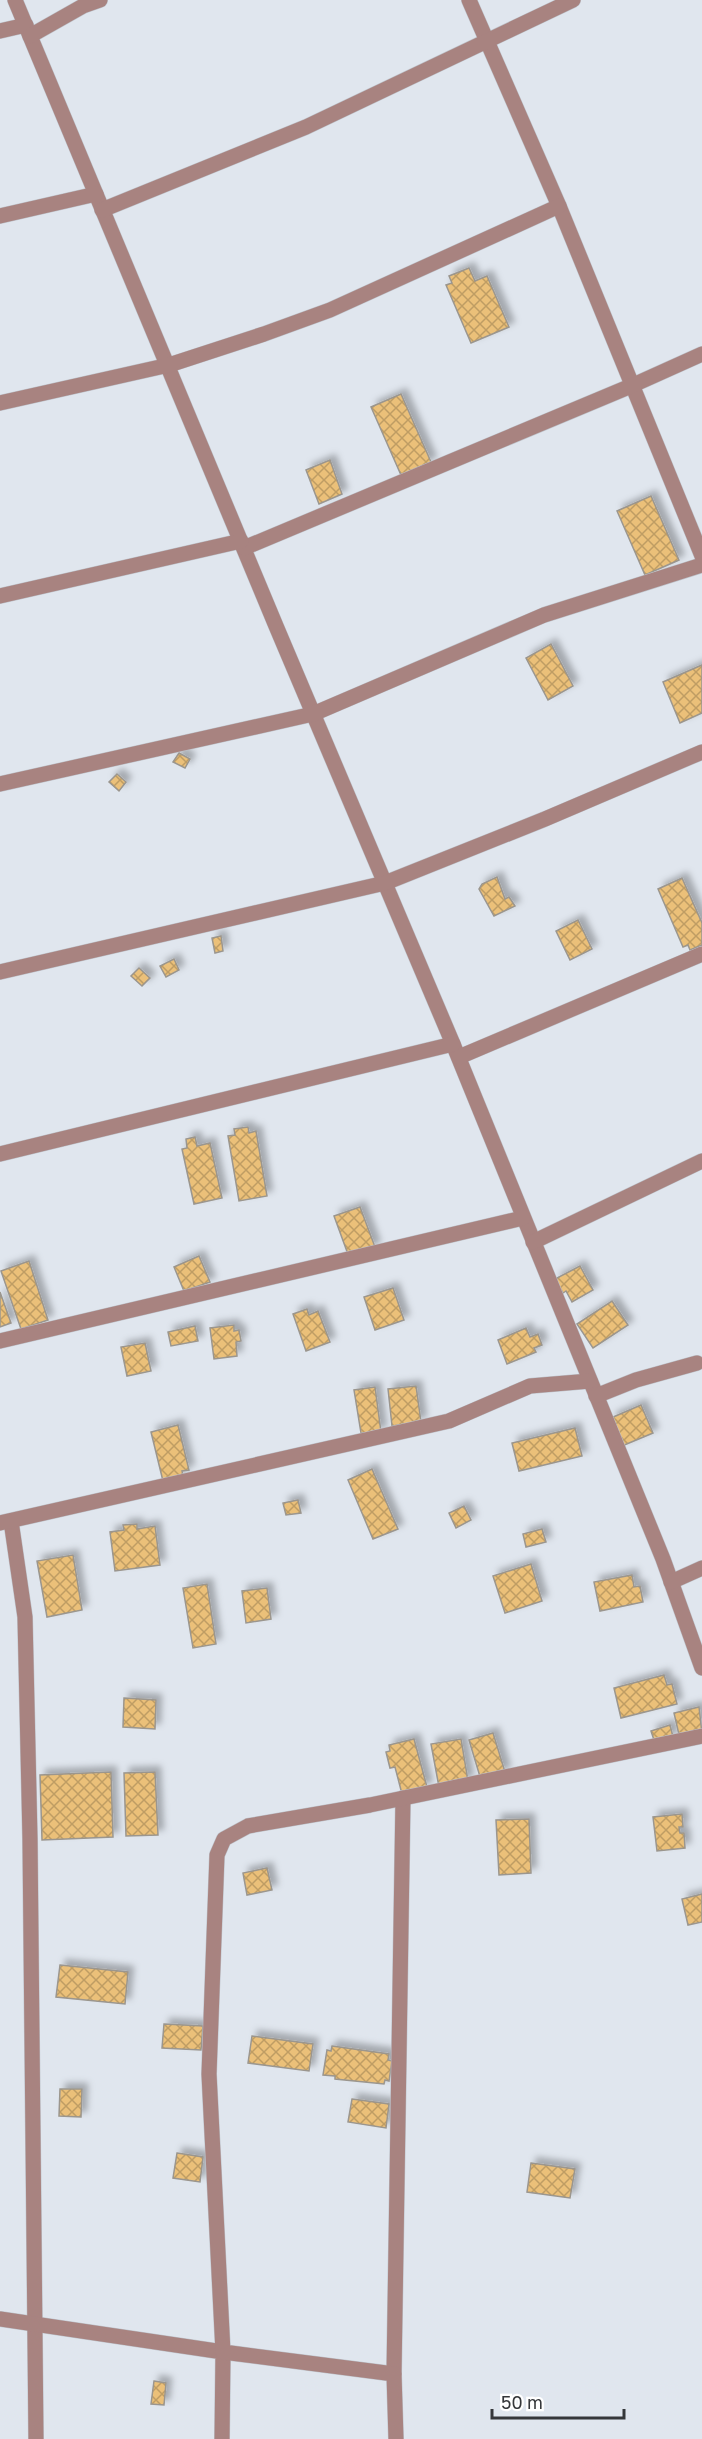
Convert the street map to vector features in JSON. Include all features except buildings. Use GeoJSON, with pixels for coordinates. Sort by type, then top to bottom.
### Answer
{"type":"FeatureCollection","features":[{"type":"Feature","properties":{"kind":"street"},"geometry":{"type":"LineString","coordinates":[[15,0],[456,1050],[671,1582],[702,1668]]}},
{"type":"Feature","properties":{"kind":"street"},"geometry":{"type":"LineString","coordinates":[[0,31],[28,31],[100,0]]}},
{"type":"Feature","properties":{"kind":"street"},"geometry":{"type":"LineString","coordinates":[[469,0],[559,206],[702,556]]}},
{"type":"Feature","properties":{"kind":"street"},"geometry":{"type":"LineString","coordinates":[[102,210],[306,127],[573,0]]}},
{"type":"Feature","properties":{"kind":"street"},"geometry":{"type":"LineString","coordinates":[[0,216],[96,194]]}},
{"type":"Feature","properties":{"kind":"street"},"geometry":{"type":"LineString","coordinates":[[0,403],[169,365],[330,310],[559,206]]}},
{"type":"Feature","properties":{"kind":"street"},"geometry":{"type":"LineString","coordinates":[[0,596],[242,544],[631,386],[702,354]]}},
{"type":"Feature","properties":{"kind":"street"},"geometry":{"type":"LineString","coordinates":[[0,784],[313,714],[544,615],[702,565]]}},
{"type":"Feature","properties":{"kind":"street"},"geometry":{"type":"LineString","coordinates":[[0,972],[385,883],[545,819],[702,752]]}},
{"type":"Feature","properties":{"kind":"street"},"geometry":{"type":"LineString","coordinates":[[0,1154],[456,1050],[702,954]]}},
{"type":"Feature","properties":{"kind":"street"},"geometry":{"type":"LineString","coordinates":[[533,1242],[702,1161]]}},
{"type":"Feature","properties":{"kind":"street"},"geometry":{"type":"LineString","coordinates":[[0,1341],[523,1218]]}},
{"type":"Feature","properties":{"kind":"street"},"geometry":{"type":"LineString","coordinates":[[36,2439],[30,1839],[25,1617],[6,1522],[448,1421],[530,1386],[593,1388],[636,1380],[697,1363]]}},
{"type":"Feature","properties":{"kind":"street"},"geometry":{"type":"LineString","coordinates":[[671,1582],[702,1568]]}},
{"type":"Feature","properties":{"kind":"street"},"geometry":{"type":"LineString","coordinates":[[222,2439],[222,2352],[209,2074],[217,1855],[224,1839],[248,1826],[403,1798],[702,1736]]}},
{"type":"Feature","properties":{"kind":"street"},"geometry":{"type":"LineString","coordinates":[[396,2439],[394,2374],[403,1798]]}},
{"type":"Feature","properties":{"kind":"street"},"geometry":{"type":"LineString","coordinates":[[0,2319],[222,2352],[394,2374]]}}]}
